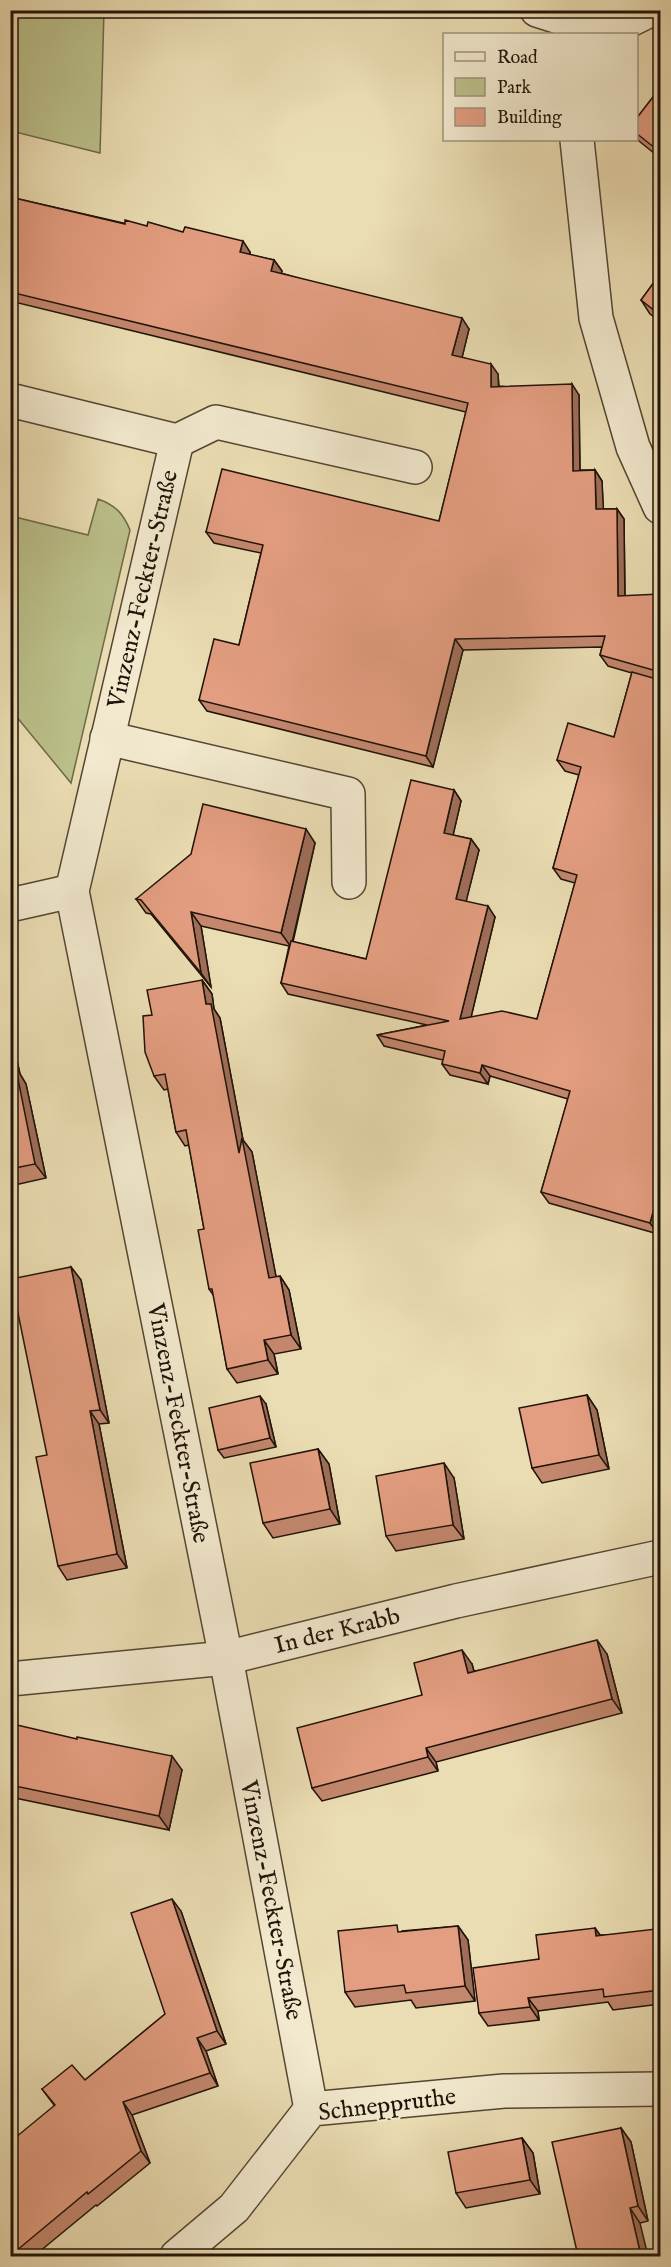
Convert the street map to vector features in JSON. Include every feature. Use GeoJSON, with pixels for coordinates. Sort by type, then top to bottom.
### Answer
{"type":"FeatureCollection","features":[{"type":"Feature","properties":{"kind":"street"},"geometry":{"type":"LineString","coordinates":[[537,10],[601,26],[650,10]]}},
{"type":"Feature","properties":{"kind":"street"},"geometry":{"type":"LineString","coordinates":[[577,141],[596,318],[633,447],[660,507]]}},
{"type":"Feature","properties":{"kind":"street","name":"Vinzenz-Feckter-Straße"},"geometry":{"type":"LineString","coordinates":[[10,400],[177,441],[216,422],[415,467]]}},
{"type":"Feature","properties":{"kind":"street","name":"Vinzenz-Feckter-Straße"},"geometry":{"type":"LineString","coordinates":[[177,441],[72,891],[226,1658],[311,2109]]}},
{"type":"Feature","properties":{"kind":"street","name":"Vinzenz-Feckter-Straße"},"geometry":{"type":"LineString","coordinates":[[107,738],[348,794],[350,882]]}},
{"type":"Feature","properties":{"kind":"street"},"geometry":{"type":"LineString","coordinates":[[10,905],[72,891]]}},
{"type":"Feature","properties":{"kind":"street","name":"In der Krabb"},"geometry":{"type":"LineString","coordinates":[[10,1679],[226,1658],[456,1600],[660,1557]]}},
{"type":"Feature","properties":{"kind":"street","name":"Schneppruthe"},"geometry":{"type":"LineString","coordinates":[[177,2256],[234,2208],[311,2109],[504,2091],[660,2089]]}},
{"type":"Feature","properties":{"kind":"green space"},"geometry":{"type":"Polygon","coordinates":[[[11,10],[104,11],[100,153],[11,131],[11,10]]]}},
{"type":"Feature","properties":{"kind":"green space"},"geometry":{"type":"Polygon","coordinates":[[[98,499],[118,510],[130,530],[71,783],[11,710],[11,516],[88,535],[98,499]]]}},
{"type":"Feature","properties":{"kind":"building"},"geometry":{"type":"Polygon","coordinates":[[[660,88],[660,152],[638,135],[638,116],[660,88]]]}},
{"type":"Feature","properties":{"kind":"building"},"geometry":{"type":"Polygon","coordinates":[[[10,197],[125,224],[125,220],[147,226],[148,222],[183,232],[185,227],[243,241],[240,252],[274,260],[271,271],[462,318],[452,355],[491,364],[491,387],[572,384],[573,471],[595,470],[596,509],[617,509],[618,596],[660,594],[660,672],[600,655],[605,636],[455,639],[426,756],[199,700],[214,639],[239,645],[263,545],[206,532],[222,469],[439,521],[468,403],[10,292],[10,197]]]}},
{"type":"Feature","properties":{"kind":"building"},"geometry":{"type":"Polygon","coordinates":[[[660,274],[660,315],[641,300],[660,274]]]}},
{"type":"Feature","properties":{"kind":"building"},"geometry":{"type":"Polygon","coordinates":[[[632,672],[660,680],[660,999],[658,1007],[660,1008],[660,1093],[654,1115],[660,1117],[660,1187],[650,1223],[541,1192],[570,1091],[482,1065],[480,1073],[442,1064],[445,1051],[377,1035],[449,1021],[281,983],[291,941],[366,959],[411,780],[454,790],[444,833],[471,839],[456,899],[488,906],[460,1019],[502,1011],[537,1019],[577,875],[553,868],[581,767],[557,760],[568,723],[614,737],[632,672]]]}},
{"type":"Feature","properties":{"kind":"building"},"geometry":{"type":"Polygon","coordinates":[[[203,804],[306,829],[281,933],[191,912],[201,973],[141,900],[136,899],[191,854],[203,804]]]}},
{"type":"Feature","properties":{"kind":"building"},"geometry":{"type":"Polygon","coordinates":[[[202,980],[206,1004],[211,1004],[239,1153],[242,1138],[269,1278],[280,1276],[291,1335],[264,1340],[268,1360],[227,1369],[198,1230],[204,1229],[186,1130],[176,1132],[165,1074],[154,1076],[145,1052],[143,1016],[152,1015],[147,990],[202,980]]]}},
{"type":"Feature","properties":{"kind":"building"},"geometry":{"type":"Polygon","coordinates":[[[10,1064],[12,1070],[16,1069],[35,1164],[10,1169],[10,1064]]]}},
{"type":"Feature","properties":{"kind":"building"},"geometry":{"type":"Polygon","coordinates":[[[71,1267],[100,1410],[90,1411],[117,1554],[58,1566],[36,1457],[47,1455],[11,1279],[71,1267]]]}},
{"type":"Feature","properties":{"kind":"building"},"geometry":{"type":"Polygon","coordinates":[[[587,1395],[599,1455],[532,1468],[519,1408],[587,1395]]]}},
{"type":"Feature","properties":{"kind":"building"},"geometry":{"type":"Polygon","coordinates":[[[260,1396],[270,1438],[218,1450],[209,1408],[260,1396]]]}},
{"type":"Feature","properties":{"kind":"building"},"geometry":{"type":"Polygon","coordinates":[[[318,1449],[330,1509],[263,1523],[250,1463],[318,1449]]]}},
{"type":"Feature","properties":{"kind":"building"},"geometry":{"type":"Polygon","coordinates":[[[444,1463],[453,1525],[386,1536],[376,1476],[444,1463]]]}},
{"type":"Feature","properties":{"kind":"building"},"geometry":{"type":"Polygon","coordinates":[[[597,1640],[612,1699],[426,1748],[428,1757],[312,1788],[297,1728],[422,1695],[414,1663],[462,1650],[468,1673],[597,1640]]]}},
{"type":"Feature","properties":{"kind":"building"},"geometry":{"type":"Polygon","coordinates":[[[17,1725],[77,1739],[77,1737],[172,1756],[159,1816],[10,1785],[10,1756],[17,1725]]]}},
{"type":"Feature","properties":{"kind":"building"},"geometry":{"type":"Polygon","coordinates":[[[172,1899],[217,2031],[197,2038],[210,2073],[123,2102],[141,2151],[10,2256],[10,2142],[55,2105],[42,2089],[72,2065],[85,2080],[165,2014],[131,1913],[172,1899]]]}},
{"type":"Feature","properties":{"kind":"building"},"geometry":{"type":"Polygon","coordinates":[[[397,1925],[398,1932],[458,1926],[465,1986],[406,1993],[404,1985],[345,1992],[338,1931],[397,1925]]]}},
{"type":"Feature","properties":{"kind":"building"},"geometry":{"type":"Polygon","coordinates":[[[595,1928],[596,1936],[656,1929],[660,1990],[604,1997],[603,1989],[528,1998],[530,2007],[479,2013],[473,1968],[539,1959],[536,1935],[595,1928]]]}},
{"type":"Feature","properties":{"kind":"building"},"geometry":{"type":"Polygon","coordinates":[[[621,2128],[638,2206],[630,2208],[641,2256],[578,2256],[552,2142],[621,2128]]]}},
{"type":"Feature","properties":{"kind":"building"},"geometry":{"type":"Polygon","coordinates":[[[522,2138],[530,2180],[456,2193],[448,2152],[522,2138]]]}}]}
